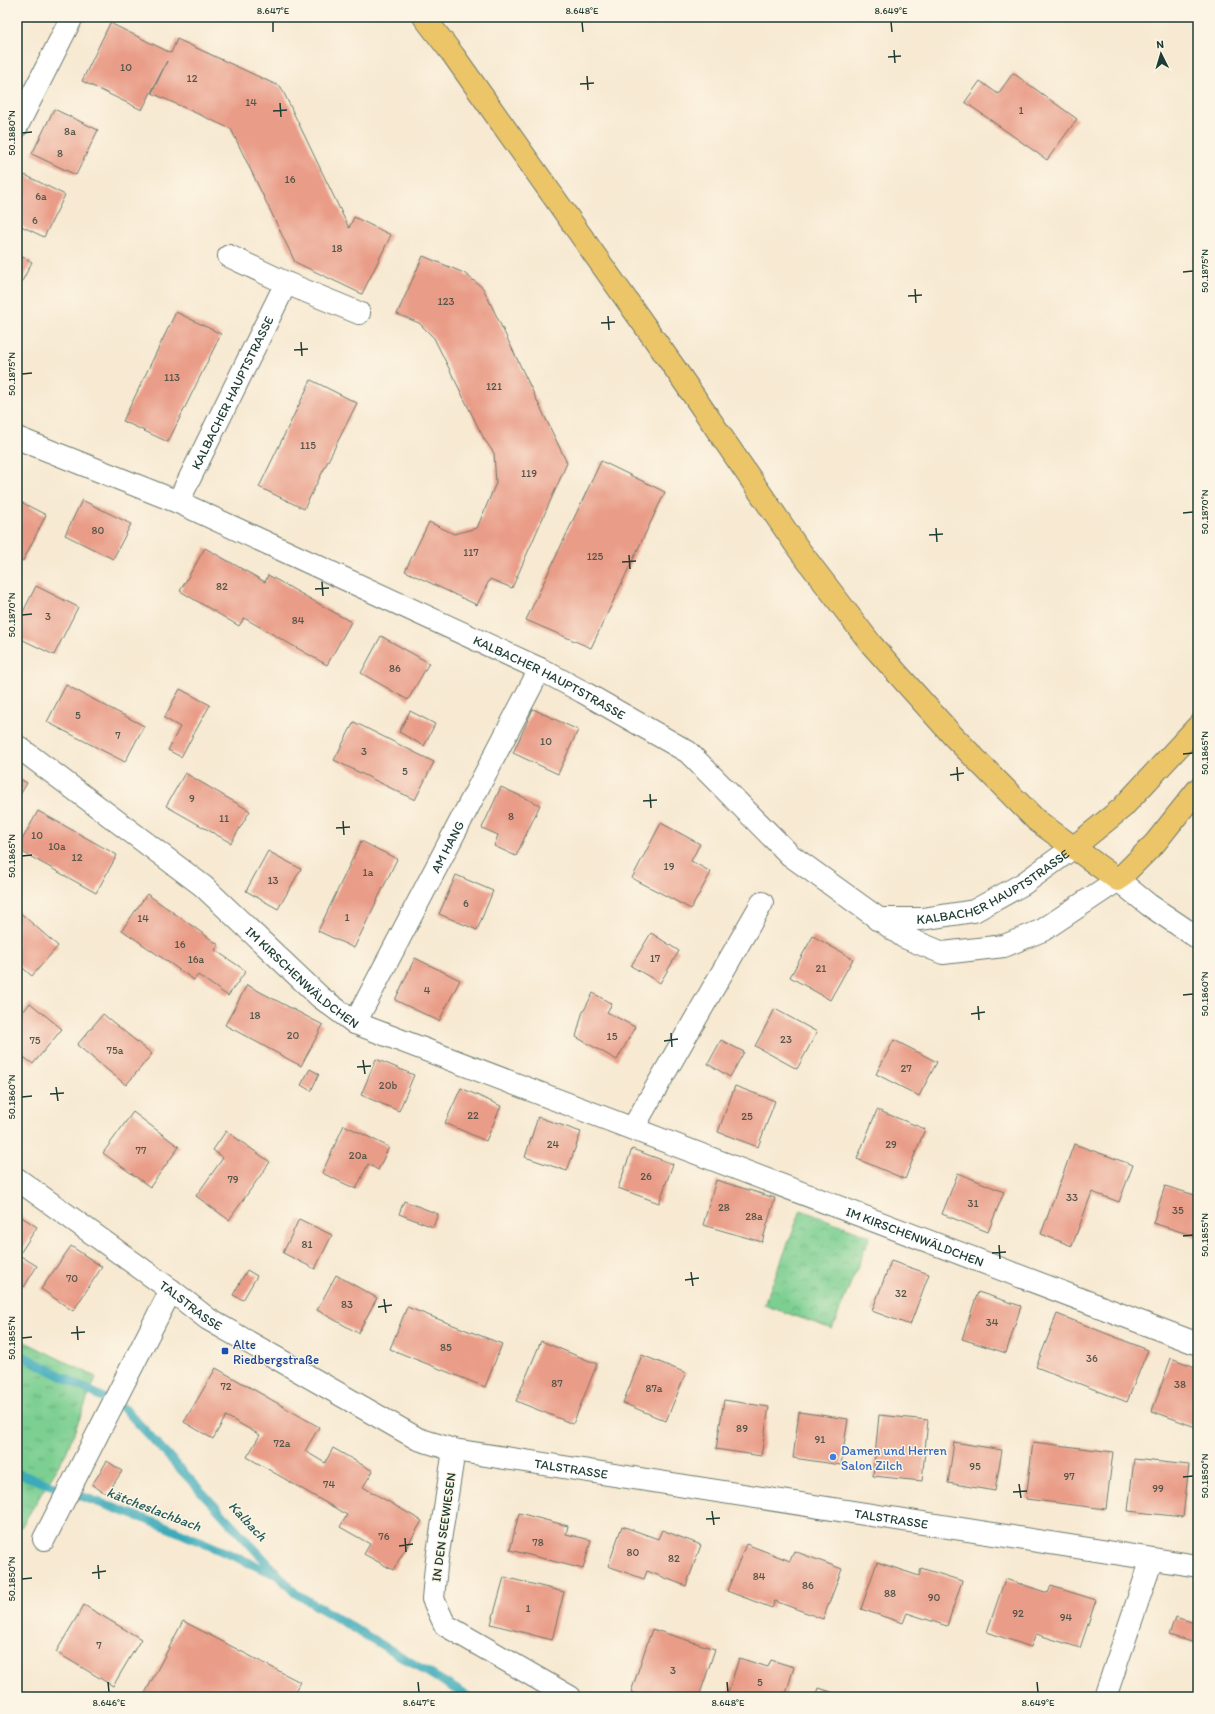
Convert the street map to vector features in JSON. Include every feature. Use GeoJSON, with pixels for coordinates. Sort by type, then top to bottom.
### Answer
{"type":"FeatureCollection","features":[{"type":"Feature","properties":{"kind":"main road"},"geometry":{"type":"LineString","coordinates":[[424,17],[454,56],[669,361],[800,551],[871,644],[953,736],[1036,820],[1074,847],[1122,808],[1198,726]]}},
{"type":"Feature","properties":{"kind":"main road"},"geometry":{"type":"LineString","coordinates":[[1118,880],[1155,843],[1198,789]]}},
{"type":"Feature","properties":{"kind":"main road","name":"KALBACHER HAUPTSTRASSE"},"geometry":{"type":"LineString","coordinates":[[1074,847],[1118,880]]}},
{"type":"Feature","properties":{"kind":"street"},"geometry":{"type":"LineString","coordinates":[[17,126],[72,17]]}},
{"type":"Feature","properties":{"kind":"street"},"geometry":{"type":"LineString","coordinates":[[229,256],[286,283],[359,313]]}},
{"type":"Feature","properties":{"kind":"street","name":"KALBACHER HAUPTSTRASSE"},"geometry":{"type":"LineString","coordinates":[[178,502],[286,283]]}},
{"type":"Feature","properties":{"kind":"street","name":"KALBACHER HAUPTSTRASSE"},"geometry":{"type":"LineString","coordinates":[[17,438],[178,502],[540,669],[583,692],[688,752],[790,855],[904,937],[943,953],[1004,946],[1043,930],[1118,880],[1148,905],[1198,938]]}},
{"type":"Feature","properties":{"kind":"street","name":"AM HANG"},"geometry":{"type":"LineString","coordinates":[[355,1023],[540,669]]}},
{"type":"Feature","properties":{"kind":"street","name":"IM KIRSCHENWÄLDCHEN"},"geometry":{"type":"LineString","coordinates":[[17,746],[203,886],[320,997],[355,1023],[1198,1344]]}},
{"type":"Feature","properties":{"kind":"street","name":"KALBACHER HAUPTSTRASSE"},"geometry":{"type":"LineString","coordinates":[[877,919],[922,919],[974,911],[1023,884],[1074,847]]}},
{"type":"Feature","properties":{"kind":"street"},"geometry":{"type":"LineString","coordinates":[[633,1128],[762,903]]}},
{"type":"Feature","properties":{"kind":"street","name":"TALSTRASSE"},"geometry":{"type":"LineString","coordinates":[[17,1179],[171,1290],[208,1319],[418,1439],[454,1450],[1198,1566]]}},
{"type":"Feature","properties":{"kind":"street"},"geometry":{"type":"LineString","coordinates":[[44,1539],[119,1389],[171,1290]]}},
{"type":"Feature","properties":{"kind":"street","name":"IN DEN SEEWIESEN"},"geometry":{"type":"LineString","coordinates":[[454,1450],[436,1566],[434,1599],[445,1624],[570,1697]]}},
{"type":"Feature","properties":{"kind":"street"},"geometry":{"type":"LineString","coordinates":[[1105,1697],[1152,1559]]}},
{"type":"Feature","properties":{"kind":"green space"},"geometry":{"type":"Polygon","coordinates":[[[801,1210],[870,1236],[832,1329],[764,1305],[801,1210]]]}},
{"type":"Feature","properties":{"kind":"green space"},"geometry":{"type":"Polygon","coordinates":[[[17,1338],[96,1377],[66,1453],[17,1534],[17,1338]]]}},
{"type":"Feature","properties":{"kind":"building"},"geometry":{"type":"Polygon","coordinates":[[[110,23],[171,53],[177,39],[281,87],[349,228],[354,217],[391,235],[362,294],[295,262],[231,129],[152,93],[167,61],[142,110],[82,81],[110,23]]]}},
{"type":"Feature","properties":{"kind":"building"},"geometry":{"type":"Polygon","coordinates":[[[1013,73],[1077,119],[1047,160],[965,102],[980,81],[998,94],[1013,73]]]}},
{"type":"Feature","properties":{"kind":"building"},"geometry":{"type":"Polygon","coordinates":[[[54,109],[98,130],[76,175],[32,154],[54,109]]]}},
{"type":"Feature","properties":{"kind":"building"},"geometry":{"type":"Polygon","coordinates":[[[25,175],[65,195],[44,237],[17,224],[17,191],[25,175]]]}},
{"type":"Feature","properties":{"kind":"building"},"geometry":{"type":"Polygon","coordinates":[[[1198,248],[1198,264],[1192,262],[1198,248]]]}},
{"type":"Feature","properties":{"kind":"building"},"geometry":{"type":"Polygon","coordinates":[[[17,254],[32,262],[17,291],[17,254]]]}},
{"type":"Feature","properties":{"kind":"building"},"geometry":{"type":"Polygon","coordinates":[[[423,256],[464,273],[483,288],[567,463],[512,588],[490,579],[477,605],[405,571],[429,522],[454,534],[477,528],[496,483],[494,453],[484,439],[434,338],[419,323],[397,314],[423,256]]]}},
{"type":"Feature","properties":{"kind":"building"},"geometry":{"type":"Polygon","coordinates":[[[176,312],[221,334],[168,442],[123,421],[176,312]]]}},
{"type":"Feature","properties":{"kind":"building"},"geometry":{"type":"Polygon","coordinates":[[[311,380],[357,403],[304,509],[259,487],[311,380]]]}},
{"type":"Feature","properties":{"kind":"building"},"geometry":{"type":"Polygon","coordinates":[[[601,461],[665,492],[591,648],[526,620],[601,461]]]}},
{"type":"Feature","properties":{"kind":"building"},"geometry":{"type":"Polygon","coordinates":[[[17,500],[46,515],[23,561],[17,558],[17,500]]]}},
{"type":"Feature","properties":{"kind":"building"},"geometry":{"type":"Polygon","coordinates":[[[82,500],[131,524],[113,559],[65,535],[82,500]]]}},
{"type":"Feature","properties":{"kind":"building"},"geometry":{"type":"Polygon","coordinates":[[[205,548],[265,582],[268,575],[351,622],[327,665],[244,618],[239,626],[180,591],[205,548]]]}},
{"type":"Feature","properties":{"kind":"building"},"geometry":{"type":"Polygon","coordinates":[[[36,586],[78,607],[54,655],[17,637],[17,624],[36,586]]]}},
{"type":"Feature","properties":{"kind":"building"},"geometry":{"type":"Polygon","coordinates":[[[381,636],[429,663],[408,700],[361,673],[381,636]]]}},
{"type":"Feature","properties":{"kind":"building"},"geometry":{"type":"Polygon","coordinates":[[[66,685],[144,726],[125,762],[47,722],[66,685]]]}},
{"type":"Feature","properties":{"kind":"building"},"geometry":{"type":"Polygon","coordinates":[[[180,689],[210,705],[181,757],[168,750],[180,727],[164,718],[180,689]]]}},
{"type":"Feature","properties":{"kind":"building"},"geometry":{"type":"Polygon","coordinates":[[[533,709],[578,730],[558,774],[513,753],[533,709]]]}},
{"type":"Feature","properties":{"kind":"building"},"geometry":{"type":"Polygon","coordinates":[[[410,711],[435,724],[424,746],[399,732],[410,711]]]}},
{"type":"Feature","properties":{"kind":"building"},"geometry":{"type":"Polygon","coordinates":[[[354,722],[434,762],[415,800],[334,760],[354,722]]]}},
{"type":"Feature","properties":{"kind":"building"},"geometry":{"type":"Polygon","coordinates":[[[185,773],[250,811],[231,843],[166,806],[185,773]]]}},
{"type":"Feature","properties":{"kind":"building"},"geometry":{"type":"Polygon","coordinates":[[[17,777],[27,783],[17,800],[17,777]]]}},
{"type":"Feature","properties":{"kind":"building"},"geometry":{"type":"Polygon","coordinates":[[[501,787],[540,805],[516,856],[494,846],[498,835],[482,828],[501,787]]]}},
{"type":"Feature","properties":{"kind":"building"},"geometry":{"type":"Polygon","coordinates":[[[38,811],[117,855],[96,893],[17,849],[38,811]]]}},
{"type":"Feature","properties":{"kind":"building"},"geometry":{"type":"Polygon","coordinates":[[[661,823],[700,844],[691,861],[711,872],[691,909],[632,878],[661,823]]]}},
{"type":"Feature","properties":{"kind":"building"},"geometry":{"type":"Polygon","coordinates":[[[361,841],[397,859],[354,948],[318,931],[361,841]]]}},
{"type":"Feature","properties":{"kind":"building"},"geometry":{"type":"Polygon","coordinates":[[[268,851],[301,869],[278,909],[246,891],[268,851]]]}},
{"type":"Feature","properties":{"kind":"building"},"geometry":{"type":"Polygon","coordinates":[[[456,875],[493,891],[477,930],[439,914],[456,875]]]}},
{"type":"Feature","properties":{"kind":"building"},"geometry":{"type":"Polygon","coordinates":[[[147,894],[219,945],[215,950],[246,971],[228,996],[198,975],[194,980],[122,930],[147,894]]]}},
{"type":"Feature","properties":{"kind":"building"},"geometry":{"type":"Polygon","coordinates":[[[17,910],[58,946],[32,976],[17,963],[17,910]]]}},
{"type":"Feature","properties":{"kind":"building"},"geometry":{"type":"Polygon","coordinates":[[[651,933],[679,951],[660,983],[631,966],[651,933]]]}},
{"type":"Feature","properties":{"kind":"building"},"geometry":{"type":"Polygon","coordinates":[[[813,936],[853,959],[830,1000],[790,977],[813,936]]]}},
{"type":"Feature","properties":{"kind":"building"},"geometry":{"type":"Polygon","coordinates":[[[415,958],[460,980],[439,1021],[395,1000],[415,958]]]}},
{"type":"Feature","properties":{"kind":"building"},"geometry":{"type":"Polygon","coordinates":[[[247,985],[323,1025],[301,1066],[225,1025],[247,985]]]}},
{"type":"Feature","properties":{"kind":"building"},"geometry":{"type":"Polygon","coordinates":[[[593,993],[612,1004],[607,1012],[635,1027],[617,1060],[576,1037],[582,1014],[593,993]]]}},
{"type":"Feature","properties":{"kind":"building"},"geometry":{"type":"Polygon","coordinates":[[[30,1003],[62,1029],[33,1064],[17,1052],[17,1020],[30,1003]]]}},
{"type":"Feature","properties":{"kind":"building"},"geometry":{"type":"Polygon","coordinates":[[[775,1009],[817,1032],[797,1069],[755,1046],[775,1009]]]}},
{"type":"Feature","properties":{"kind":"building"},"geometry":{"type":"Polygon","coordinates":[[[103,1014],[152,1054],[126,1085],[77,1045],[103,1014]]]}},
{"type":"Feature","properties":{"kind":"building"},"geometry":{"type":"Polygon","coordinates":[[[721,1040],[744,1052],[730,1077],[708,1064],[721,1040]]]}},
{"type":"Feature","properties":{"kind":"building"},"geometry":{"type":"Polygon","coordinates":[[[894,1040],[937,1062],[919,1096],[876,1074],[894,1040]]]}},
{"type":"Feature","properties":{"kind":"building"},"geometry":{"type":"Polygon","coordinates":[[[376,1059],[414,1075],[399,1111],[361,1095],[376,1059]]]}},
{"type":"Feature","properties":{"kind":"building"},"geometry":{"type":"Polygon","coordinates":[[[310,1069],[319,1074],[311,1091],[301,1085],[310,1069]]]}},
{"type":"Feature","properties":{"kind":"building"},"geometry":{"type":"Polygon","coordinates":[[[735,1086],[775,1101],[758,1147],[718,1132],[735,1086]]]}},
{"type":"Feature","properties":{"kind":"building"},"geometry":{"type":"Polygon","coordinates":[[[461,1088],[501,1106],[486,1141],[445,1123],[461,1088]]]}},
{"type":"Feature","properties":{"kind":"building"},"geometry":{"type":"Polygon","coordinates":[[[877,1110],[925,1129],[905,1179],[857,1159],[877,1110]]]}},
{"type":"Feature","properties":{"kind":"building"},"geometry":{"type":"Polygon","coordinates":[[[133,1112],[179,1147],[150,1187],[103,1153],[133,1112]]]}},
{"type":"Feature","properties":{"kind":"building"},"geometry":{"type":"Polygon","coordinates":[[[538,1117],[581,1132],[567,1171],[525,1157],[538,1117]]]}},
{"type":"Feature","properties":{"kind":"building"},"geometry":{"type":"Polygon","coordinates":[[[344,1125],[389,1147],[378,1170],[368,1164],[356,1189],[322,1173],[344,1125]]]}},
{"type":"Feature","properties":{"kind":"building"},"geometry":{"type":"Polygon","coordinates":[[[226,1131],[270,1162],[229,1220],[196,1196],[223,1158],[213,1150],[226,1131]]]}},
{"type":"Feature","properties":{"kind":"building"},"geometry":{"type":"Polygon","coordinates":[[[1074,1144],[1133,1165],[1119,1202],[1092,1192],[1072,1246],[1041,1234],[1074,1144]]]}},
{"type":"Feature","properties":{"kind":"building"},"geometry":{"type":"Polygon","coordinates":[[[632,1149],[673,1164],[659,1203],[618,1188],[632,1149]]]}},
{"type":"Feature","properties":{"kind":"building"},"geometry":{"type":"Polygon","coordinates":[[[958,1173],[1004,1192],[988,1232],[942,1214],[958,1173]]]}},
{"type":"Feature","properties":{"kind":"building"},"geometry":{"type":"Polygon","coordinates":[[[716,1180],[775,1198],[762,1242],[703,1225],[716,1180]]]}},
{"type":"Feature","properties":{"kind":"building"},"geometry":{"type":"Polygon","coordinates":[[[1165,1186],[1198,1196],[1197,1237],[1153,1223],[1165,1186]]]}},
{"type":"Feature","properties":{"kind":"building"},"geometry":{"type":"Polygon","coordinates":[[[404,1201],[438,1214],[433,1227],[399,1214],[404,1201]]]}},
{"type":"Feature","properties":{"kind":"building"},"geometry":{"type":"Polygon","coordinates":[[[17,1214],[37,1227],[19,1255],[37,1266],[24,1287],[17,1282],[17,1214]]]}},
{"type":"Feature","properties":{"kind":"building"},"geometry":{"type":"Polygon","coordinates":[[[299,1219],[332,1235],[315,1269],[283,1253],[299,1219]]]}},
{"type":"Feature","properties":{"kind":"building"},"geometry":{"type":"Polygon","coordinates":[[[71,1246],[102,1267],[73,1311],[41,1289],[71,1246]]]}},
{"type":"Feature","properties":{"kind":"building"},"geometry":{"type":"Polygon","coordinates":[[[891,1261],[929,1274],[910,1325],[872,1311],[891,1261]]]}},
{"type":"Feature","properties":{"kind":"building"},"geometry":{"type":"Polygon","coordinates":[[[247,1270],[257,1276],[243,1300],[233,1295],[247,1270]]]}},
{"type":"Feature","properties":{"kind":"building"},"geometry":{"type":"Polygon","coordinates":[[[336,1275],[377,1298],[358,1333],[317,1310],[336,1275]]]}},
{"type":"Feature","properties":{"kind":"building"},"geometry":{"type":"Polygon","coordinates":[[[978,1292],[1021,1306],[1006,1353],[962,1339],[978,1292]]]}},
{"type":"Feature","properties":{"kind":"building"},"geometry":{"type":"Polygon","coordinates":[[[407,1307],[502,1344],[485,1387],[390,1349],[407,1307]]]}},
{"type":"Feature","properties":{"kind":"building"},"geometry":{"type":"Polygon","coordinates":[[[1057,1314],[1148,1350],[1127,1402],[1036,1367],[1057,1314]]]}},
{"type":"Feature","properties":{"kind":"building"},"geometry":{"type":"Polygon","coordinates":[[[541,1341],[597,1364],[573,1424],[516,1401],[541,1341]]]}},
{"type":"Feature","properties":{"kind":"building"},"geometry":{"type":"Polygon","coordinates":[[[642,1355],[686,1373],[666,1421],[623,1403],[642,1355]]]}},
{"type":"Feature","properties":{"kind":"building"},"geometry":{"type":"Polygon","coordinates":[[[1171,1358],[1198,1368],[1198,1428],[1152,1411],[1171,1358]]]}},
{"type":"Feature","properties":{"kind":"building"},"geometry":{"type":"Polygon","coordinates":[[[216,1368],[319,1427],[305,1451],[325,1463],[333,1448],[373,1471],[363,1487],[422,1521],[393,1570],[364,1554],[370,1544],[340,1527],[347,1515],[247,1457],[260,1435],[226,1416],[213,1439],[184,1422],[216,1368]]]}},
{"type":"Feature","properties":{"kind":"building"},"geometry":{"type":"Polygon","coordinates":[[[724,1400],[769,1407],[761,1456],[716,1449],[724,1400]]]}},
{"type":"Feature","properties":{"kind":"building"},"geometry":{"type":"Polygon","coordinates":[[[799,1412],[848,1419],[841,1465],[793,1458],[799,1412]]]}},
{"type":"Feature","properties":{"kind":"building"},"geometry":{"type":"Polygon","coordinates":[[[879,1415],[928,1420],[922,1481],[873,1476],[879,1415]]]}},
{"type":"Feature","properties":{"kind":"building"},"geometry":{"type":"Polygon","coordinates":[[[954,1442],[1002,1450],[995,1491],[948,1483],[954,1442]]]}},
{"type":"Feature","properties":{"kind":"building"},"geometry":{"type":"Polygon","coordinates":[[[1033,1442],[1113,1452],[1106,1509],[1026,1499],[1033,1442]]]}},
{"type":"Feature","properties":{"kind":"building"},"geometry":{"type":"Polygon","coordinates":[[[1134,1459],[1189,1465],[1183,1517],[1128,1511],[1134,1459]]]}},
{"type":"Feature","properties":{"kind":"building"},"geometry":{"type":"Polygon","coordinates":[[[107,1461],[122,1471],[107,1494],[92,1485],[107,1461]]]}},
{"type":"Feature","properties":{"kind":"building"},"geometry":{"type":"Polygon","coordinates":[[[519,1513],[568,1526],[566,1534],[591,1540],[583,1569],[510,1550],[519,1513]]]}},
{"type":"Feature","properties":{"kind":"building"},"geometry":{"type":"Polygon","coordinates":[[[622,1526],[658,1539],[662,1530],[701,1545],[686,1586],[647,1571],[644,1579],[608,1566],[622,1526]]]}},
{"type":"Feature","properties":{"kind":"building"},"geometry":{"type":"Polygon","coordinates":[[[746,1544],[790,1561],[794,1551],[842,1569],[823,1619],[775,1601],[772,1608],[727,1591],[746,1544]]]}},
{"type":"Feature","properties":{"kind":"building"},"geometry":{"type":"Polygon","coordinates":[[[877,1562],[919,1576],[921,1568],[962,1581],[947,1626],[907,1613],[903,1623],[861,1609],[877,1562]]]}},
{"type":"Feature","properties":{"kind":"building"},"geometry":{"type":"Polygon","coordinates":[[[504,1577],[564,1592],[552,1640],[491,1624],[504,1577]]]}},
{"type":"Feature","properties":{"kind":"building"},"geometry":{"type":"Polygon","coordinates":[[[1005,1579],[1048,1593],[1051,1586],[1096,1600],[1080,1648],[1036,1634],[1031,1647],[987,1632],[1005,1579]]]}},
{"type":"Feature","properties":{"kind":"building"},"geometry":{"type":"Polygon","coordinates":[[[84,1605],[141,1639],[113,1686],[56,1652],[84,1605]]]}},
{"type":"Feature","properties":{"kind":"building"},"geometry":{"type":"Polygon","coordinates":[[[1175,1617],[1198,1624],[1198,1644],[1169,1635],[1175,1617]]]}},
{"type":"Feature","properties":{"kind":"building"},"geometry":{"type":"Polygon","coordinates":[[[183,1621],[300,1682],[292,1697],[143,1697],[183,1621]]]}},
{"type":"Feature","properties":{"kind":"building"},"geometry":{"type":"Polygon","coordinates":[[[652,1629],[715,1649],[699,1697],[647,1697],[631,1692],[652,1629]]]}},
{"type":"Feature","properties":{"kind":"building"},"geometry":{"type":"Polygon","coordinates":[[[739,1658],[768,1667],[771,1660],[794,1667],[785,1697],[727,1697],[739,1658]]]}},
{"type":"Feature","properties":{"kind":"building"},"geometry":{"type":"Polygon","coordinates":[[[819,1688],[846,1697],[816,1697],[819,1688]]]}},
{"type":"Feature","properties":{"kind":"waterway","name":"Kalbach"},"geometry":{"type":"LineString","coordinates":[[17,1353],[125,1409],[295,1593],[469,1697]]}},
{"type":"Feature","properties":{"kind":"waterway","name":"kätcheslachbach"},"geometry":{"type":"LineString","coordinates":[[17,1473],[167,1527],[275,1574]]}},
{"type":"Feature","properties":{"kind":"place","name":"Alte Riedbergstraße"},"geometry":{"type":"Point","coordinates":[225,1351]}},
{"type":"Feature","properties":{"kind":"place","name":"Damen und Herren Salon Zilch"},"geometry":{"type":"Point","coordinates":[833,1457]}}]}
